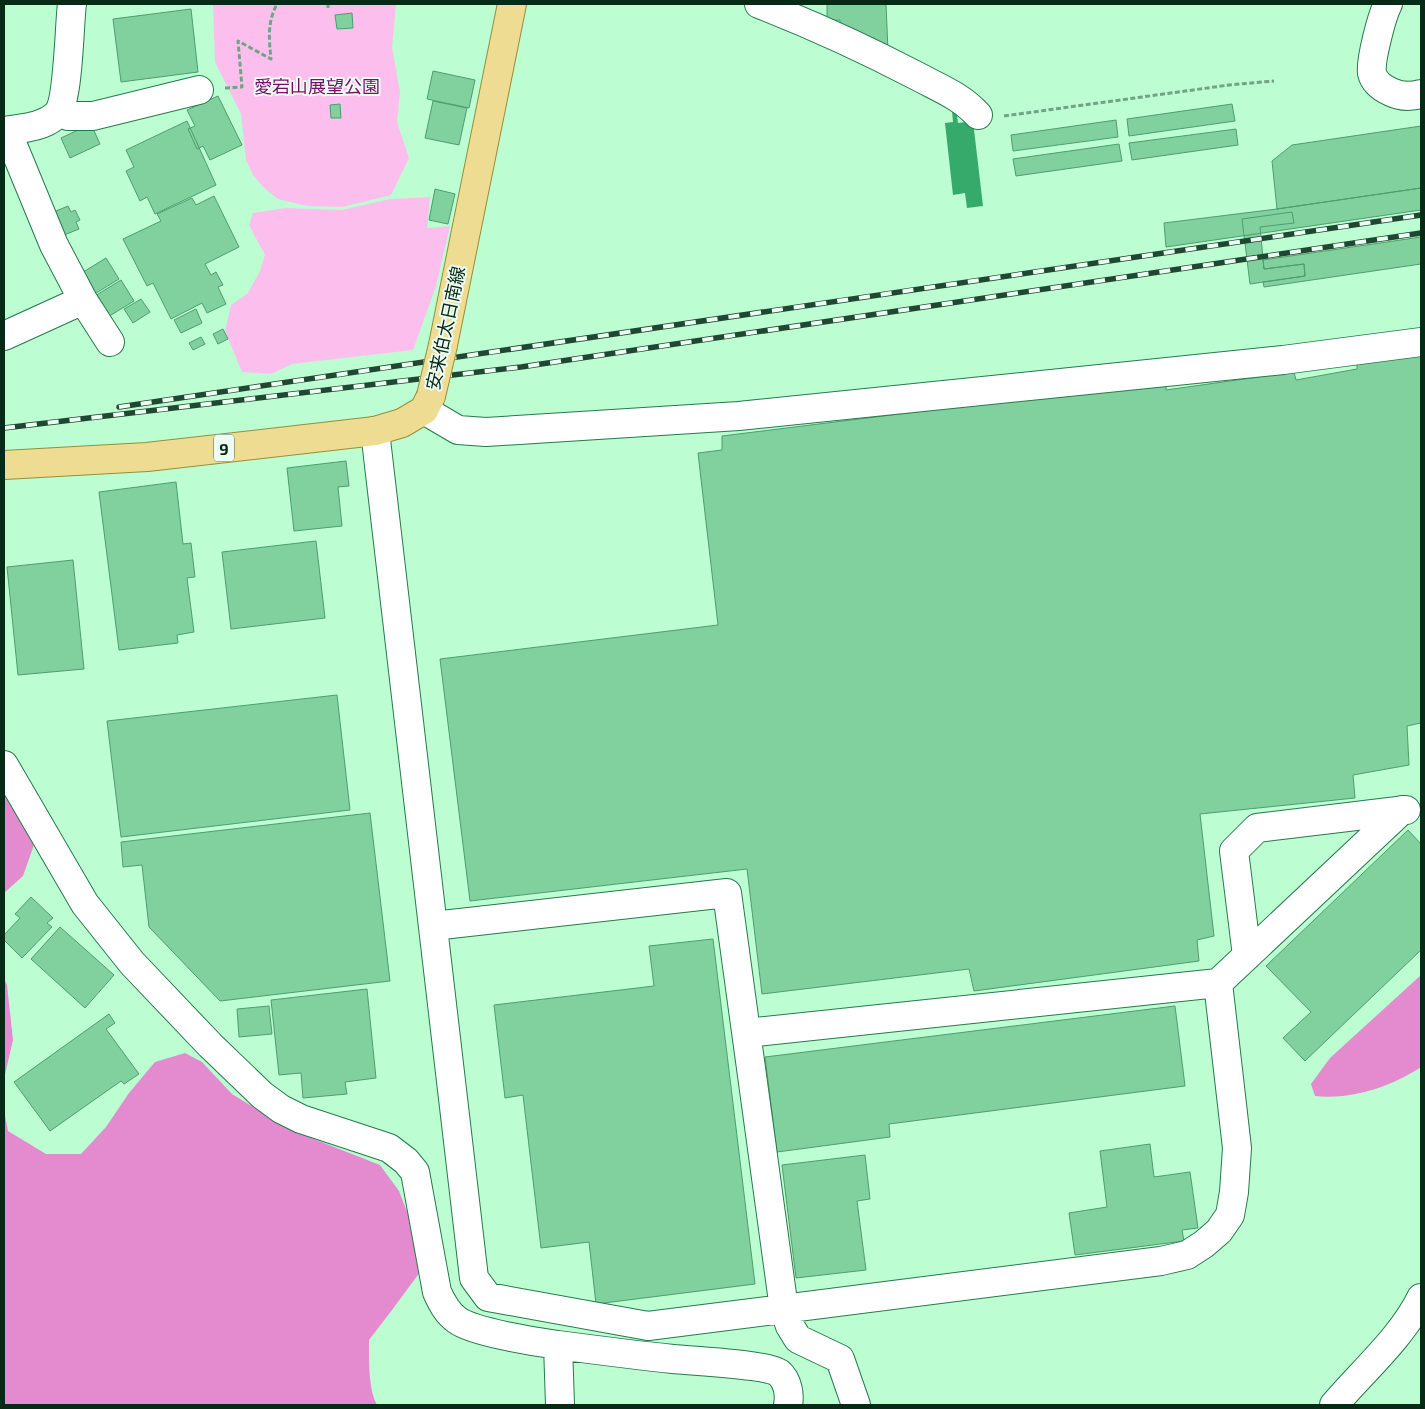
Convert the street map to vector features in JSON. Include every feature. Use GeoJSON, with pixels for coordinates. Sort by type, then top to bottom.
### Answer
{"type":"FeatureCollection","features":[{"type":"Feature","properties":{"kind":"main road","name":"安来伯太日南線"},"geometry":{"type":"LineString","coordinates":[[4,465],[147,456],[375,431],[402,423],[428,403],[443,346],[512,4]]}},
{"type":"Feature","properties":{"kind":"street"},"geometry":{"type":"LineString","coordinates":[[72,4],[65,89],[59,112],[42,124],[6,131],[54,245],[83,300],[110,342]]}},
{"type":"Feature","properties":{"kind":"street"},"geometry":{"type":"LineString","coordinates":[[759,4],[817,27],[888,60],[958,97],[969,104],[978,115]]}},
{"type":"Feature","properties":{"kind":"street"},"geometry":{"type":"LineString","coordinates":[[1388,4],[1372,65],[1374,79],[1387,91],[1411,97],[1421,94]]}},
{"type":"Feature","properties":{"kind":"street"},"geometry":{"type":"LineString","coordinates":[[59,112],[68,116],[92,116],[199,90]]}},
{"type":"Feature","properties":{"kind":"street"},"geometry":{"type":"LineString","coordinates":[[4,336],[83,300]]}},
{"type":"Feature","properties":{"kind":"street"},"geometry":{"type":"LineString","coordinates":[[428,403],[458,430],[486,432],[739,416],[1283,360],[1421,342]]}},
{"type":"Feature","properties":{"kind":"street"},"geometry":{"type":"LineString","coordinates":[[375,431],[474,1278],[488,1297],[648,1326],[1161,1261],[1187,1255],[1219,1231],[1230,1215],[1234,1192],[1237,1148],[1218,983]]}},
{"type":"Feature","properties":{"kind":"street"},"geometry":{"type":"LineString","coordinates":[[4,764],[85,904],[132,963],[210,1046],[262,1095],[281,1109],[301,1119],[389,1148],[406,1161],[414,1172],[437,1292],[449,1313],[458,1322],[472,1328],[558,1345],[764,1368],[779,1374],[784,1379],[788,1389],[788,1405]]}},
{"type":"Feature","properties":{"kind":"street"},"geometry":{"type":"LineString","coordinates":[[747,1033],[1218,983],[1412,809]]}},
{"type":"Feature","properties":{"kind":"street"},"geometry":{"type":"LineString","coordinates":[[1247,956],[1234,851],[1257,828],[1412,809]]}},
{"type":"Feature","properties":{"kind":"street"},"geometry":{"type":"LineString","coordinates":[[433,926],[728,893],[784,1309],[790,1326],[798,1339],[840,1359],[856,1405]]}},
{"type":"Feature","properties":{"kind":"street"},"geometry":{"type":"LineString","coordinates":[[1334,1405],[1413,1315],[1421,1298]]}},
{"type":"Feature","properties":{"kind":"street"},"geometry":{"type":"LineString","coordinates":[[558,1345],[560,1405]]}},
{"type":"Feature","properties":{"kind":"path"},"geometry":{"type":"LineString","coordinates":[[242,88],[238,41],[271,59],[268,34],[272,14],[277,4]]}},
{"type":"Feature","properties":{"kind":"path"},"geometry":{"type":"LineString","coordinates":[[978,115],[989,118],[1229,85],[1274,82]]}},
{"type":"Feature","properties":{"kind":"green space","name":"愛宕山展望公園"},"geometry":{"type":"Polygon","coordinates":[[[213,4],[396,4],[392,47],[400,92],[397,122],[409,158],[391,195],[342,207],[307,206],[278,199],[264,188],[253,175],[246,160],[241,114],[215,62],[213,4]]]}},
{"type":"Feature","properties":{"kind":"green space"},"geometry":{"type":"Polygon","coordinates":[[[430,197],[427,228],[450,226],[436,286],[413,350],[292,364],[271,374],[242,372],[225,331],[231,305],[248,293],[260,271],[265,255],[249,225],[253,213],[286,208],[342,210],[390,199],[430,197]]]}},
{"type":"Feature","properties":{"kind":"shaded area"},"geometry":{"type":"Polygon","coordinates":[[[951,100],[955,100],[958,123],[973,121],[983,206],[967,208],[965,193],[953,195],[945,123],[953,122],[951,100]]]}},
{"type":"Feature","properties":{"kind":"shaded area"},"geometry":{"type":"Polygon","coordinates":[[[4,785],[35,842],[23,876],[4,893],[4,785]]]}},
{"type":"Feature","properties":{"kind":"shaded area"},"geometry":{"type":"Polygon","coordinates":[[[1421,975],[1421,1067],[1397,1081],[1356,1094],[1329,1097],[1315,1096],[1311,1084],[1330,1058],[1421,975]]]}},
{"type":"Feature","properties":{"kind":"shaded area"},"geometry":{"type":"Polygon","coordinates":[[[4,978],[7,985],[13,1040],[4,1079],[4,978]]]}},
{"type":"Feature","properties":{"kind":"shaded area"},"geometry":{"type":"Polygon","coordinates":[[[185,1053],[202,1062],[232,1094],[291,1130],[380,1165],[399,1191],[409,1217],[423,1268],[369,1340],[372,1391],[377,1405],[4,1405],[4,1110],[8,1131],[46,1154],[81,1154],[106,1127],[129,1093],[155,1062],[185,1053]]]}},
{"type":"Feature","properties":{"kind":"building"},"geometry":{"type":"Polygon","coordinates":[[[827,4],[886,4],[888,51],[840,32],[840,20],[827,21],[827,4]]]}},
{"type":"Feature","properties":{"kind":"building"},"geometry":{"type":"Polygon","coordinates":[[[191,9],[198,72],[121,82],[113,19],[191,9]]]}},
{"type":"Feature","properties":{"kind":"building"},"geometry":{"type":"Polygon","coordinates":[[[352,13],[353,28],[337,29],[335,15],[352,13]]]}},
{"type":"Feature","properties":{"kind":"building"},"geometry":{"type":"Polygon","coordinates":[[[433,71],[475,80],[469,108],[427,99],[433,71]]]}},
{"type":"Feature","properties":{"kind":"building"},"geometry":{"type":"Polygon","coordinates":[[[218,96],[242,145],[210,160],[203,146],[197,149],[188,129],[195,126],[187,110],[218,96]]]}},
{"type":"Feature","properties":{"kind":"building"},"geometry":{"type":"Polygon","coordinates":[[[433,101],[467,108],[459,145],[425,138],[433,101]]]}},
{"type":"Feature","properties":{"kind":"building"},"geometry":{"type":"Polygon","coordinates":[[[340,104],[341,118],[331,118],[330,105],[340,104]]]}},
{"type":"Feature","properties":{"kind":"building"},"geometry":{"type":"Polygon","coordinates":[[[1232,104],[1235,121],[1129,136],[1127,119],[1232,104]]]}},
{"type":"Feature","properties":{"kind":"building"},"geometry":{"type":"Polygon","coordinates":[[[1116,120],[1118,137],[1013,151],[1011,135],[1116,120]]]}},
{"type":"Feature","properties":{"kind":"building"},"geometry":{"type":"Polygon","coordinates":[[[187,121],[216,185],[155,214],[147,197],[140,201],[126,171],[134,167],[126,150],[187,121]]]}},
{"type":"Feature","properties":{"kind":"building"},"geometry":{"type":"Polygon","coordinates":[[[91,124],[100,144],[70,158],[61,138],[91,124]]]}},
{"type":"Feature","properties":{"kind":"building"},"geometry":{"type":"Polygon","coordinates":[[[1421,126],[1421,188],[1277,209],[1272,161],[1292,145],[1421,126]]]}},
{"type":"Feature","properties":{"kind":"building"},"geometry":{"type":"Polygon","coordinates":[[[1236,129],[1238,145],[1132,160],[1129,143],[1236,129]]]}},
{"type":"Feature","properties":{"kind":"building"},"geometry":{"type":"Polygon","coordinates":[[[1119,144],[1122,161],[1016,176],[1013,159],[1119,144]]]}},
{"type":"Feature","properties":{"kind":"building"},"geometry":{"type":"Polygon","coordinates":[[[1421,188],[1421,210],[1166,247],[1164,223],[1421,188]]]}},
{"type":"Feature","properties":{"kind":"building"},"geometry":{"type":"Polygon","coordinates":[[[435,189],[455,194],[448,224],[429,220],[435,189]]]}},
{"type":"Feature","properties":{"kind":"building"},"geometry":{"type":"Polygon","coordinates":[[[214,196],[239,247],[205,264],[211,275],[216,272],[223,285],[218,287],[226,304],[207,313],[202,303],[171,319],[153,283],[147,286],[123,239],[161,221],[157,214],[192,198],[196,205],[214,196]]]}},
{"type":"Feature","properties":{"kind":"building"},"geometry":{"type":"Polygon","coordinates":[[[68,206],[71,212],[75,210],[80,220],[76,222],[79,229],[59,237],[49,214],[68,206]]]}},
{"type":"Feature","properties":{"kind":"building"},"geometry":{"type":"Polygon","coordinates":[[[1292,212],[1294,223],[1260,227],[1264,269],[1304,264],[1305,276],[1250,284],[1242,219],[1292,212]]]}},
{"type":"Feature","properties":{"kind":"building"},"geometry":{"type":"Polygon","coordinates":[[[1421,237],[1421,264],[1264,287],[1263,282],[1305,276],[1304,264],[1264,269],[1263,260],[1421,237]]]}},
{"type":"Feature","properties":{"kind":"building"},"geometry":{"type":"Polygon","coordinates":[[[106,258],[119,279],[88,298],[75,277],[106,258]]]}},
{"type":"Feature","properties":{"kind":"building"},"geometry":{"type":"Polygon","coordinates":[[[121,280],[134,301],[103,320],[90,299],[121,280]]]}},
{"type":"Feature","properties":{"kind":"building"},"geometry":{"type":"Polygon","coordinates":[[[141,299],[150,312],[133,323],[124,309],[141,299]]]}},
{"type":"Feature","properties":{"kind":"building"},"geometry":{"type":"Polygon","coordinates":[[[196,309],[202,323],[181,333],[174,320],[196,309]]]}},
{"type":"Feature","properties":{"kind":"building"},"geometry":{"type":"Polygon","coordinates":[[[223,329],[228,339],[218,344],[213,334],[223,329]]]}},
{"type":"Feature","properties":{"kind":"building"},"geometry":{"type":"Polygon","coordinates":[[[201,337],[205,344],[193,350],[189,343],[201,337]]]}},
{"type":"Feature","properties":{"kind":"building"},"geometry":{"type":"Polygon","coordinates":[[[1421,350],[1421,723],[1407,726],[1409,765],[1353,775],[1355,798],[1200,814],[1214,936],[1197,940],[1199,961],[974,991],[969,969],[762,994],[747,869],[470,901],[440,659],[718,625],[698,453],[722,450],[722,436],[1166,381],[1166,390],[1294,372],[1296,380],[1357,369],[1357,358],[1421,350]]]}},
{"type":"Feature","properties":{"kind":"building"},"geometry":{"type":"Polygon","coordinates":[[[346,461],[349,486],[338,487],[342,526],[294,531],[287,468],[346,461]]]}},
{"type":"Feature","properties":{"kind":"building"},"geometry":{"type":"Polygon","coordinates":[[[176,482],[183,544],[191,543],[195,577],[187,578],[194,632],[177,635],[178,643],[119,650],[99,492],[176,482]]]}},
{"type":"Feature","properties":{"kind":"building"},"geometry":{"type":"Polygon","coordinates":[[[316,541],[325,618],[231,629],[222,552],[316,541]]]}},
{"type":"Feature","properties":{"kind":"building"},"geometry":{"type":"Polygon","coordinates":[[[73,560],[84,669],[18,675],[7,567],[73,560]]]}},
{"type":"Feature","properties":{"kind":"building"},"geometry":{"type":"Polygon","coordinates":[[[337,695],[350,810],[121,837],[107,721],[337,695]]]}},
{"type":"Feature","properties":{"kind":"building"},"geometry":{"type":"Polygon","coordinates":[[[370,813],[390,981],[220,1001],[149,927],[142,865],[123,867],[121,842],[370,813]]]}},
{"type":"Feature","properties":{"kind":"building"},"geometry":{"type":"Polygon","coordinates":[[[1408,830],[1421,844],[1421,950],[1305,1061],[1283,1038],[1311,1012],[1266,966],[1408,830]]]}},
{"type":"Feature","properties":{"kind":"building"},"geometry":{"type":"Polygon","coordinates":[[[31,897],[53,918],[47,923],[52,927],[22,958],[4,940],[4,935],[20,918],[15,914],[31,897]]]}},
{"type":"Feature","properties":{"kind":"building"},"geometry":{"type":"Polygon","coordinates":[[[60,927],[114,975],[85,1008],[31,959],[60,927]]]}},
{"type":"Feature","properties":{"kind":"building"},"geometry":{"type":"Polygon","coordinates":[[[713,939],[755,1284],[596,1304],[589,1242],[541,1248],[523,1095],[505,1098],[494,1005],[654,986],[649,946],[713,939]]]}},
{"type":"Feature","properties":{"kind":"building"},"geometry":{"type":"Polygon","coordinates":[[[367,989],[376,1078],[345,1082],[347,1094],[303,1098],[301,1073],[279,1075],[271,1000],[367,989]]]}},
{"type":"Feature","properties":{"kind":"building"},"geometry":{"type":"Polygon","coordinates":[[[269,1006],[272,1034],[239,1037],[237,1009],[269,1006]]]}},
{"type":"Feature","properties":{"kind":"building"},"geometry":{"type":"Polygon","coordinates":[[[1175,1006],[1185,1086],[889,1124],[890,1137],[777,1152],[765,1057],[1175,1006]]]}},
{"type":"Feature","properties":{"kind":"building"},"geometry":{"type":"Polygon","coordinates":[[[109,1014],[115,1023],[106,1029],[139,1074],[124,1084],[121,1081],[50,1131],[14,1082],[109,1014]]]}},
{"type":"Feature","properties":{"kind":"building"},"geometry":{"type":"Polygon","coordinates":[[[1150,1144],[1154,1177],[1190,1172],[1198,1228],[1182,1230],[1184,1241],[1075,1255],[1069,1213],[1107,1207],[1100,1151],[1150,1144]]]}},
{"type":"Feature","properties":{"kind":"building"},"geometry":{"type":"Polygon","coordinates":[[[865,1155],[870,1199],[857,1201],[866,1270],[796,1278],[782,1165],[865,1155]]]}},
{"type":"Feature","properties":{"kind":"railway"},"geometry":{"type":"LineString","coordinates":[[119,407],[1421,215]]}},
{"type":"Feature","properties":{"kind":"railway"},"geometry":{"type":"LineString","coordinates":[[4,428],[521,367],[1421,233]]}}]}
